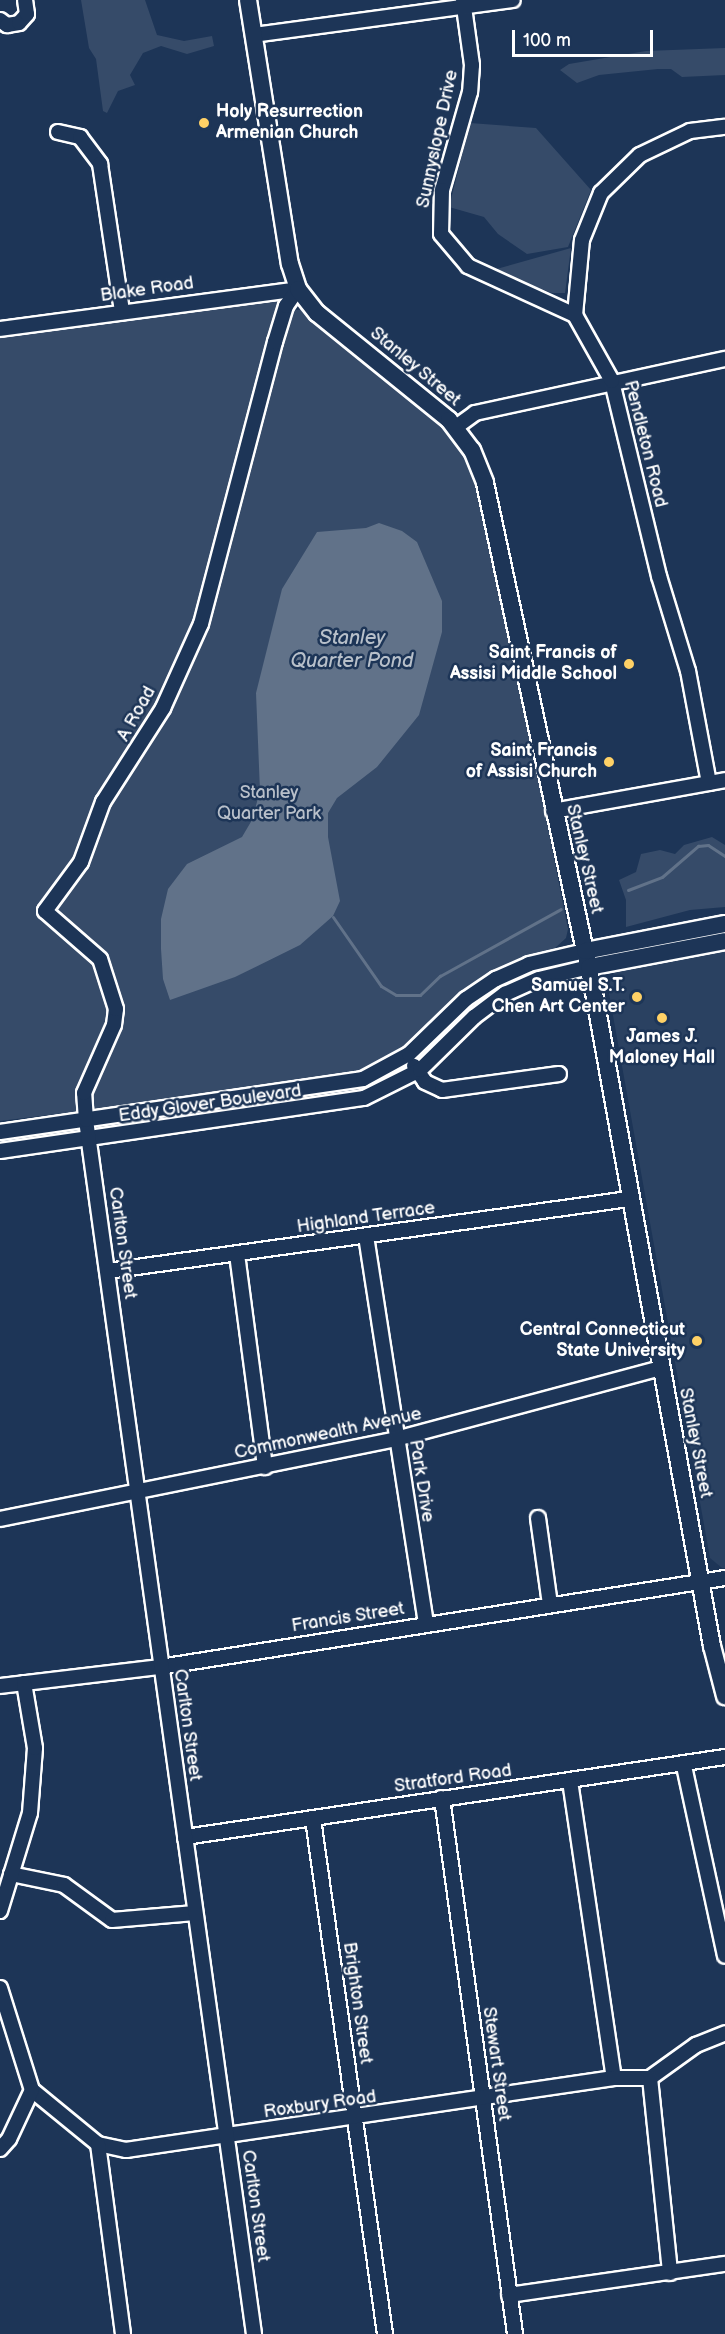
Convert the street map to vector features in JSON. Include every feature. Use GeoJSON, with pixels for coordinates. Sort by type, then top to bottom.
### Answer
{"type":"FeatureCollection","features":[{"type":"Feature","properties":{"kind":"main road","name":"Stanley Street"},"geometry":{"type":"LineString","coordinates":[[248,0],[290,264],[298,289],[317,313],[456,427],[474,453],[485,483],[553,811],[589,967],[629,1200],[702,1582],[712,1646],[725,1696]]}},
{"type":"Feature","properties":{"kind":"main road"},"geometry":{"type":"LineString","coordinates":[[585,951],[725,924]]}},
{"type":"Feature","properties":{"kind":"main road"},"geometry":{"type":"LineString","coordinates":[[589,967],[725,941]]}},
{"type":"Feature","properties":{"kind":"street"},"geometry":{"type":"LineString","coordinates":[[0,20],[13,25],[24,19],[28,8],[25,0]]}},
{"type":"Feature","properties":{"kind":"street"},"geometry":{"type":"LineString","coordinates":[[254,35],[464,3],[513,0]]}},
{"type":"Feature","properties":{"kind":"street","name":"Sunnyslope Drive"},"geometry":{"type":"LineString","coordinates":[[464,3],[472,65],[470,92],[442,190],[441,234],[468,266],[575,315]]}},
{"type":"Feature","properties":{"kind":"street"},"geometry":{"type":"LineString","coordinates":[[575,315],[582,240],[601,193],[640,155],[690,131],[725,128]]}},
{"type":"Feature","properties":{"kind":"street"},"geometry":{"type":"LineString","coordinates":[[58,132],[80,137],[100,164],[122,312]]}},
{"type":"Feature","properties":{"kind":"street","name":"Blake Road"},"geometry":{"type":"LineString","coordinates":[[0,329],[298,289]]}},
{"type":"Feature","properties":{"kind":"street","name":"A Road"},"geometry":{"type":"LineString","coordinates":[[86,1120],[84,1093],[114,1025],[114,999],[100,959],[45,911],[81,862],[103,802],[163,708],[201,624],[275,342],[286,306],[298,289]]}},
{"type":"Feature","properties":{"kind":"street","name":"Pendleton Road"},"geometry":{"type":"LineString","coordinates":[[575,315],[612,381],[659,576],[688,671],[709,783]]}},
{"type":"Feature","properties":{"kind":"street"},"geometry":{"type":"LineString","coordinates":[[456,427],[475,413],[612,381],[725,359]]}},
{"type":"Feature","properties":{"kind":"street"},"geometry":{"type":"LineString","coordinates":[[553,811],[725,780]]}},
{"type":"Feature","properties":{"kind":"street","name":"Eddy Glover Boulevard"},"geometry":{"type":"LineString","coordinates":[[0,1132],[352,1082],[407,1056],[462,1003],[496,979],[529,964],[585,951]]}},
{"type":"Feature","properties":{"kind":"street","name":"Eddy Glover Boulevard"},"geometry":{"type":"LineString","coordinates":[[0,1151],[356,1101],[387,1089],[418,1071],[500,997],[535,981],[589,967]]}},
{"type":"Feature","properties":{"kind":"street"},"geometry":{"type":"LineString","coordinates":[[407,1056],[433,1088],[442,1090],[559,1074]]}},
{"type":"Feature","properties":{"kind":"street"},"geometry":{"type":"LineString","coordinates":[[255,1097],[258,1116]]}},
{"type":"Feature","properties":{"kind":"street","name":"Carlton Street"},"geometry":{"type":"LineString","coordinates":[[86,1120],[254,2334]]}},
{"type":"Feature","properties":{"kind":"street","name":"Highland Terrace"},"geometry":{"type":"LineString","coordinates":[[108,1271],[629,1200]]}},
{"type":"Feature","properties":{"kind":"street","name":"Park Drive"},"geometry":{"type":"LineString","coordinates":[[366,1236],[426,1624]]}},
{"type":"Feature","properties":{"kind":"street"},"geometry":{"type":"LineString","coordinates":[[237,1254],[265,1467]]}},
{"type":"Feature","properties":{"kind":"street","name":"Commonwealth Avenue"},"geometry":{"type":"LineString","coordinates":[[0,1520],[396,1439],[661,1368]]}},
{"type":"Feature","properties":{"kind":"street"},"geometry":{"type":"LineString","coordinates":[[538,1518],[550,1605]]}},
{"type":"Feature","properties":{"kind":"street","name":"Francis Street"},"geometry":{"type":"LineString","coordinates":[[0,1686],[160,1667],[725,1578]]}},
{"type":"Feature","properties":{"kind":"street"},"geometry":{"type":"LineString","coordinates":[[0,1911],[30,1813],[35,1748],[24,1683]]}},
{"type":"Feature","properties":{"kind":"street","name":"Stratford Road"},"geometry":{"type":"LineString","coordinates":[[185,1837],[442,1798],[684,1766],[725,1757]]}},
{"type":"Feature","properties":{"kind":"street"},"geometry":{"type":"LineString","coordinates":[[684,1766],[725,1956]]}},
{"type":"Feature","properties":{"kind":"street"},"geometry":{"type":"LineString","coordinates":[[570,1781],[614,2078]]}},
{"type":"Feature","properties":{"kind":"street","name":"Stewart Street"},"geometry":{"type":"LineString","coordinates":[[442,1798],[515,2334]]}},
{"type":"Feature","properties":{"kind":"street","name":"Brighton Street"},"geometry":{"type":"LineString","coordinates":[[313,1819],[386,2334]]}},
{"type":"Feature","properties":{"kind":"street"},"geometry":{"type":"LineString","coordinates":[[11,1874],[64,1885],[112,1920],[195,1913]]}},
{"type":"Feature","properties":{"kind":"street"},"geometry":{"type":"LineString","coordinates":[[0,1988],[32,2090],[9,2139],[0,2149]]}},
{"type":"Feature","properties":{"kind":"street"},"geometry":{"type":"LineString","coordinates":[[670,2273],[650,2078],[696,2045],[725,2033]]}},
{"type":"Feature","properties":{"kind":"street","name":"Roxbury Road"},"geometry":{"type":"LineString","coordinates":[[32,2090],[98,2144],[126,2150],[227,2137],[614,2078],[650,2078]]}},
{"type":"Feature","properties":{"kind":"street"},"geometry":{"type":"LineString","coordinates":[[98,2144],[123,2334]]}},
{"type":"Feature","properties":{"kind":"street"},"geometry":{"type":"LineString","coordinates":[[509,2295],[725,2264]]}},
{"type":"Feature","properties":{"kind":"shaded area","name":"Central Connecticut State University"},"geometry":{"type":"Polygon","coordinates":[[[725,951],[725,1568],[722,1568],[710,1558],[607,982],[616,971],[725,951]]]}},
{"type":"Feature","properties":{"kind":"green space"},"geometry":{"type":"Polygon","coordinates":[[[81,0],[145,0],[157,35],[184,41],[212,36],[214,46],[187,54],[161,46],[143,53],[130,75],[135,85],[118,91],[107,113],[103,111],[96,59],[89,48],[81,0]]]}},
{"type":"Feature","properties":{"kind":"green space"},"geometry":{"type":"Polygon","coordinates":[[[725,48],[725,75],[682,77],[671,69],[658,69],[599,75],[577,83],[560,70],[569,64],[646,51],[725,48]]]}},
{"type":"Feature","properties":{"kind":"green space"},"geometry":{"type":"Polygon","coordinates":[[[470,123],[536,128],[591,190],[568,247],[527,254],[498,234],[484,217],[449,207],[470,123]]]}},
{"type":"Feature","properties":{"kind":"green space"},"geometry":{"type":"Polygon","coordinates":[[[571,248],[565,293],[552,293],[493,270],[571,248]]]}},
{"type":"Feature","properties":{"kind":"green space","name":"Stanley Quarter Park"},"geometry":{"type":"Polygon","coordinates":[[[274,299],[290,311],[303,309],[429,411],[464,453],[475,477],[511,639],[568,929],[566,938],[554,949],[503,967],[475,984],[407,1049],[380,1065],[340,1079],[0,1121],[0,338],[274,299]]]}},
{"type":"Feature","properties":{"kind":"green space"},"geometry":{"type":"Polygon","coordinates":[[[712,837],[725,845],[725,907],[690,910],[626,927],[626,900],[619,880],[636,872],[641,854],[660,850],[675,854],[684,845],[712,837]]]}},
{"type":"Feature","properties":{"kind":"water","name":"Stanley Quarter Pond"},"geometry":{"type":"Polygon","coordinates":[[[379,523],[402,531],[417,542],[442,601],[442,632],[419,715],[377,767],[337,798],[328,813],[328,837],[340,901],[333,916],[300,945],[235,977],[170,1000],[163,979],[161,949],[161,919],[168,889],[187,864],[242,837],[252,820],[260,791],[256,693],[282,589],[317,532],[366,528],[379,523]]]}},
{"type":"Feature","properties":{"kind":"waterway"},"geometry":{"type":"LineString","coordinates":[[628,890],[662,877],[698,846],[708,845],[725,856]]}},
{"type":"Feature","properties":{"kind":"waterway"},"geometry":{"type":"LineString","coordinates":[[333,917],[381,986],[396,995],[420,995],[440,976],[561,909]]}},
{"type":"Feature","properties":{"kind":"place","name":"Holy Resurrection Armenian Church"},"geometry":{"type":"Point","coordinates":[204,123]}},
{"type":"Feature","properties":{"kind":"place","name":"Saint Francis of Assisi Middle School"},"geometry":{"type":"Point","coordinates":[629,664]}},
{"type":"Feature","properties":{"kind":"place","name":"Saint Francis of Assisi Church"},"geometry":{"type":"Point","coordinates":[609,762]}},
{"type":"Feature","properties":{"kind":"place","name":"Samuel S.T. Chen Art Center"},"geometry":{"type":"Point","coordinates":[637,997]}},
{"type":"Feature","properties":{"kind":"place","name":"James J. Maloney Hall"},"geometry":{"type":"Point","coordinates":[662,1018]}},
{"type":"Feature","properties":{"kind":"place","name":"Central Connecticut State University"},"geometry":{"type":"Point","coordinates":[697,1341]}}]}
